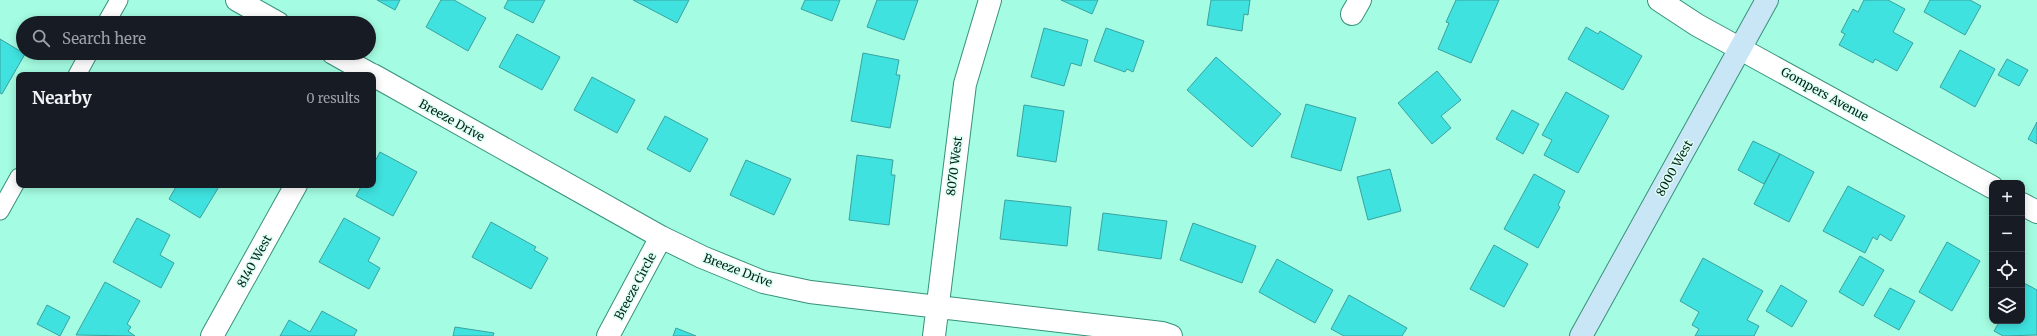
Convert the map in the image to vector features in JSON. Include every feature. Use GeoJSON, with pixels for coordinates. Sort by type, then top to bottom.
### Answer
{"type":"FeatureCollection","features":[{"type":"Feature","properties":{"kind":"street"},"geometry":{"type":"LineString","coordinates":[[237,0],[266,16]]}},
{"type":"Feature","properties":{"kind":"street","name":"8070 West"},"geometry":{"type":"LineString","coordinates":[[934,336],[965,84],[990,0]]}},
{"type":"Feature","properties":{"kind":"street","name":"Gompers Avenue"},"geometry":{"type":"LineString","coordinates":[[1659,0],[1698,25],[1741,47],[1989,185]]}},
{"type":"Feature","properties":{"kind":"street","name":"8000 West"},"geometry":{"type":"LineString","coordinates":[[1581,336],[1767,0]]}},
{"type":"Feature","properties":{"kind":"street","name":"Breeze Drive"},"geometry":{"type":"LineString","coordinates":[[344,60],[363,72]]}},
{"type":"Feature","properties":{"kind":"street","name":"Breeze Drive"},"geometry":{"type":"LineString","coordinates":[[376,79],[661,237],[702,257],[763,282],[810,292],[1162,333],[1171,336]]}},
{"type":"Feature","properties":{"kind":"street","name":"8140 West"},"geometry":{"type":"LineString","coordinates":[[212,336],[294,188]]}},
{"type":"Feature","properties":{"kind":"street"},"geometry":{"type":"LineString","coordinates":[[2025,206],[2037,212]]}},
{"type":"Feature","properties":{"kind":"street","name":"Breeze Circle"},"geometry":{"type":"LineString","coordinates":[[608,336],[661,237]]}},
{"type":"Feature","properties":{"kind":"lane"},"geometry":{"type":"LineString","coordinates":[[110,16],[119,0]]}},
{"type":"Feature","properties":{"kind":"lane"},"geometry":{"type":"LineString","coordinates":[[79,72],[85,60]]}},
{"type":"Feature","properties":{"kind":"lane"},"geometry":{"type":"LineString","coordinates":[[0,211],[16,182]]}},
{"type":"Feature","properties":{"kind":"building"},"geometry":{"type":"Polygon","coordinates":[[[377,0],[400,0],[395,10],[377,0]]]}},
{"type":"Feature","properties":{"kind":"building"},"geometry":{"type":"Polygon","coordinates":[[[441,0],[454,0],[486,18],[468,51],[426,27],[441,0]]]}},
{"type":"Feature","properties":{"kind":"building"},"geometry":{"type":"Polygon","coordinates":[[[508,0],[545,0],[533,23],[504,8],[508,0]]]}},
{"type":"Feature","properties":{"kind":"building"},"geometry":{"type":"Polygon","coordinates":[[[633,0],[689,0],[677,23],[633,0]]]}},
{"type":"Feature","properties":{"kind":"building"},"geometry":{"type":"Polygon","coordinates":[[[805,0],[840,0],[832,21],[801,9],[805,0]]]}},
{"type":"Feature","properties":{"kind":"building"},"geometry":{"type":"Polygon","coordinates":[[[877,0],[918,0],[904,40],[867,27],[877,0]]]}},
{"type":"Feature","properties":{"kind":"building"},"geometry":{"type":"Polygon","coordinates":[[[1061,0],[1098,0],[1092,14],[1061,0]]]}},
{"type":"Feature","properties":{"kind":"building"},"geometry":{"type":"Polygon","coordinates":[[[1211,0],[1250,0],[1248,15],[1244,14],[1242,31],[1207,25],[1211,0]]]}},
{"type":"Feature","properties":{"kind":"building"},"geometry":{"type":"Polygon","coordinates":[[[1456,0],[1499,0],[1471,63],[1438,49],[1449,23],[1446,22],[1456,0]]]}},
{"type":"Feature","properties":{"kind":"building"},"geometry":{"type":"Polygon","coordinates":[[[1864,0],[1888,0],[1905,9],[1893,32],[1913,43],[1897,71],[1875,59],[1873,63],[1839,45],[1845,34],[1841,32],[1853,9],[1858,12],[1864,0]]]}},
{"type":"Feature","properties":{"kind":"building"},"geometry":{"type":"Polygon","coordinates":[[[1930,0],[1970,0],[1981,6],[1965,35],[1924,12],[1930,0]]]}},
{"type":"Feature","properties":{"kind":"building"},"geometry":{"type":"Polygon","coordinates":[[[1586,27],[1598,34],[1600,31],[1642,56],[1623,90],[1568,59],[1586,27]]]}},
{"type":"Feature","properties":{"kind":"building"},"geometry":{"type":"Polygon","coordinates":[[[1044,28],[1088,40],[1081,66],[1071,63],[1064,86],[1031,77],[1044,28]]]}},
{"type":"Feature","properties":{"kind":"building"},"geometry":{"type":"Polygon","coordinates":[[[1106,28],[1144,41],[1133,72],[1127,69],[1125,72],[1094,61],[1106,28]]]}},
{"type":"Feature","properties":{"kind":"building"},"geometry":{"type":"Polygon","coordinates":[[[517,34],[560,57],[542,90],[499,67],[517,34]]]}},
{"type":"Feature","properties":{"kind":"building"},"geometry":{"type":"Polygon","coordinates":[[[0,39],[16,49],[16,60],[22,60],[2,94],[0,93],[0,39]]]}},
{"type":"Feature","properties":{"kind":"building"},"geometry":{"type":"Polygon","coordinates":[[[1960,50],[1995,69],[1975,107],[1940,87],[1960,50]]]}},
{"type":"Feature","properties":{"kind":"building"},"geometry":{"type":"Polygon","coordinates":[[[863,53],[899,60],[896,75],[900,75],[890,128],[851,121],[863,53]]]}},
{"type":"Feature","properties":{"kind":"building"},"geometry":{"type":"Polygon","coordinates":[[[1216,57],[1281,114],[1252,147],[1187,90],[1216,57]]]}},
{"type":"Feature","properties":{"kind":"building"},"geometry":{"type":"Polygon","coordinates":[[[2007,59],[2028,70],[2019,86],[1998,75],[2007,59]]]}},
{"type":"Feature","properties":{"kind":"building"},"geometry":{"type":"Polygon","coordinates":[[[1437,71],[1461,100],[1441,116],[1451,128],[1432,144],[1398,103],[1437,71]]]}},
{"type":"Feature","properties":{"kind":"building"},"geometry":{"type":"Polygon","coordinates":[[[592,77],[635,100],[617,133],[574,110],[592,77]]]}},
{"type":"Feature","properties":{"kind":"building"},"geometry":{"type":"Polygon","coordinates":[[[1566,92],[1609,116],[1578,173],[1544,155],[1552,140],[1542,135],[1566,92]]]}},
{"type":"Feature","properties":{"kind":"building"},"geometry":{"type":"Polygon","coordinates":[[[1306,104],[1356,118],[1341,171],[1291,157],[1306,104]]]}},
{"type":"Feature","properties":{"kind":"building"},"geometry":{"type":"Polygon","coordinates":[[[1024,105],[1064,111],[1056,162],[1017,156],[1024,105]]]}},
{"type":"Feature","properties":{"kind":"building"},"geometry":{"type":"Polygon","coordinates":[[[1512,110],[1539,124],[1523,154],[1496,139],[1512,110]]]}},
{"type":"Feature","properties":{"kind":"building"},"geometry":{"type":"Polygon","coordinates":[[[665,116],[708,139],[690,172],[647,149],[665,116]]]}},
{"type":"Feature","properties":{"kind":"building"},"geometry":{"type":"Polygon","coordinates":[[[2037,122],[2037,144],[2028,139],[2037,122]]]}},
{"type":"Feature","properties":{"kind":"building"},"geometry":{"type":"Polygon","coordinates":[[[1753,141],[1780,154],[1764,184],[1738,170],[1753,141]]]}},
{"type":"Feature","properties":{"kind":"building"},"geometry":{"type":"Polygon","coordinates":[[[380,152],[417,172],[393,216],[356,196],[360,188],[376,188],[376,159],[380,152]]]}},
{"type":"Feature","properties":{"kind":"building"},"geometry":{"type":"Polygon","coordinates":[[[1780,154],[1814,172],[1789,222],[1754,204],[1780,154]]]}},
{"type":"Feature","properties":{"kind":"building"},"geometry":{"type":"Polygon","coordinates":[[[857,155],[893,160],[891,175],[895,175],[889,225],[849,220],[857,155]]]}},
{"type":"Feature","properties":{"kind":"building"},"geometry":{"type":"Polygon","coordinates":[[[746,160],[791,179],[774,215],[730,195],[746,160]]]}},
{"type":"Feature","properties":{"kind":"building"},"geometry":{"type":"Polygon","coordinates":[[[1390,169],[1401,211],[1368,220],[1357,177],[1390,169]]]}},
{"type":"Feature","properties":{"kind":"building"},"geometry":{"type":"Polygon","coordinates":[[[1534,174],[1565,191],[1558,205],[1560,207],[1538,248],[1504,229],[1534,174]]]}},
{"type":"Feature","properties":{"kind":"building"},"geometry":{"type":"Polygon","coordinates":[[[1848,186],[1905,216],[1891,241],[1880,234],[1877,240],[1873,237],[1865,253],[1823,231],[1848,186]]]}},
{"type":"Feature","properties":{"kind":"building"},"geometry":{"type":"Polygon","coordinates":[[[175,188],[218,188],[200,218],[169,199],[175,188]]]}},
{"type":"Feature","properties":{"kind":"building"},"geometry":{"type":"Polygon","coordinates":[[[1005,200],[1071,207],[1067,246],[1000,239],[1005,200]]]}},
{"type":"Feature","properties":{"kind":"building"},"geometry":{"type":"Polygon","coordinates":[[[1103,213],[1167,221],[1161,259],[1098,250],[1103,213]]]}},
{"type":"Feature","properties":{"kind":"building"},"geometry":{"type":"Polygon","coordinates":[[[137,218],[170,235],[160,255],[174,263],[161,288],[113,262],[137,218]]]}},
{"type":"Feature","properties":{"kind":"building"},"geometry":{"type":"Polygon","coordinates":[[[344,218],[380,238],[368,261],[380,268],[369,289],[319,262],[344,218]]]}},
{"type":"Feature","properties":{"kind":"building"},"geometry":{"type":"Polygon","coordinates":[[[491,222],[536,247],[534,250],[548,258],[531,289],[472,257],[491,222]]]}},
{"type":"Feature","properties":{"kind":"building"},"geometry":{"type":"Polygon","coordinates":[[[1193,223],[1256,246],[1242,283],[1180,260],[1193,223]]]}},
{"type":"Feature","properties":{"kind":"building"},"geometry":{"type":"Polygon","coordinates":[[[1947,242],[1980,261],[1952,311],[1919,292],[1947,242]]]}},
{"type":"Feature","properties":{"kind":"building"},"geometry":{"type":"Polygon","coordinates":[[[1494,245],[1528,264],[1504,307],[1470,289],[1494,245]]]}},
{"type":"Feature","properties":{"kind":"building"},"geometry":{"type":"Polygon","coordinates":[[[1860,256],[1884,270],[1863,306],[1839,292],[1860,256]]]}},
{"type":"Feature","properties":{"kind":"building"},"geometry":{"type":"Polygon","coordinates":[[[1703,258],[1763,291],[1747,320],[1759,326],[1754,336],[1695,336],[1699,329],[1692,325],[1699,312],[1680,301],[1703,258]]]}},
{"type":"Feature","properties":{"kind":"building"},"geometry":{"type":"Polygon","coordinates":[[[1277,259],[1333,290],[1315,323],[1259,292],[1277,259]]]}},
{"type":"Feature","properties":{"kind":"building"},"geometry":{"type":"Polygon","coordinates":[[[105,282],[140,301],[127,324],[131,327],[128,331],[135,336],[76,335],[105,282]]]}},
{"type":"Feature","properties":{"kind":"building"},"geometry":{"type":"Polygon","coordinates":[[[2025,284],[2037,290],[2037,335],[2003,336],[1994,331],[1998,324],[2025,324],[2025,284]]]}},
{"type":"Feature","properties":{"kind":"building"},"geometry":{"type":"Polygon","coordinates":[[[1781,285],[1807,301],[1792,327],[1766,311],[1781,285]]]}},
{"type":"Feature","properties":{"kind":"building"},"geometry":{"type":"Polygon","coordinates":[[[1890,288],[1915,301],[1899,330],[1874,316],[1890,288]]]}},
{"type":"Feature","properties":{"kind":"building"},"geometry":{"type":"Polygon","coordinates":[[[1349,295],[1407,328],[1402,336],[1344,336],[1331,329],[1349,295]]]}},
{"type":"Feature","properties":{"kind":"building"},"geometry":{"type":"Polygon","coordinates":[[[47,305],[70,317],[60,336],[37,324],[47,305]]]}},
{"type":"Feature","properties":{"kind":"building"},"geometry":{"type":"Polygon","coordinates":[[[322,311],[357,330],[354,336],[280,336],[289,320],[310,332],[322,311]]]}},
{"type":"Feature","properties":{"kind":"building"},"geometry":{"type":"Polygon","coordinates":[[[455,327],[494,333],[493,336],[453,336],[455,327]]]}},
{"type":"Feature","properties":{"kind":"building"},"geometry":{"type":"Polygon","coordinates":[[[676,328],[696,336],[673,336],[676,328]]]}}]}
